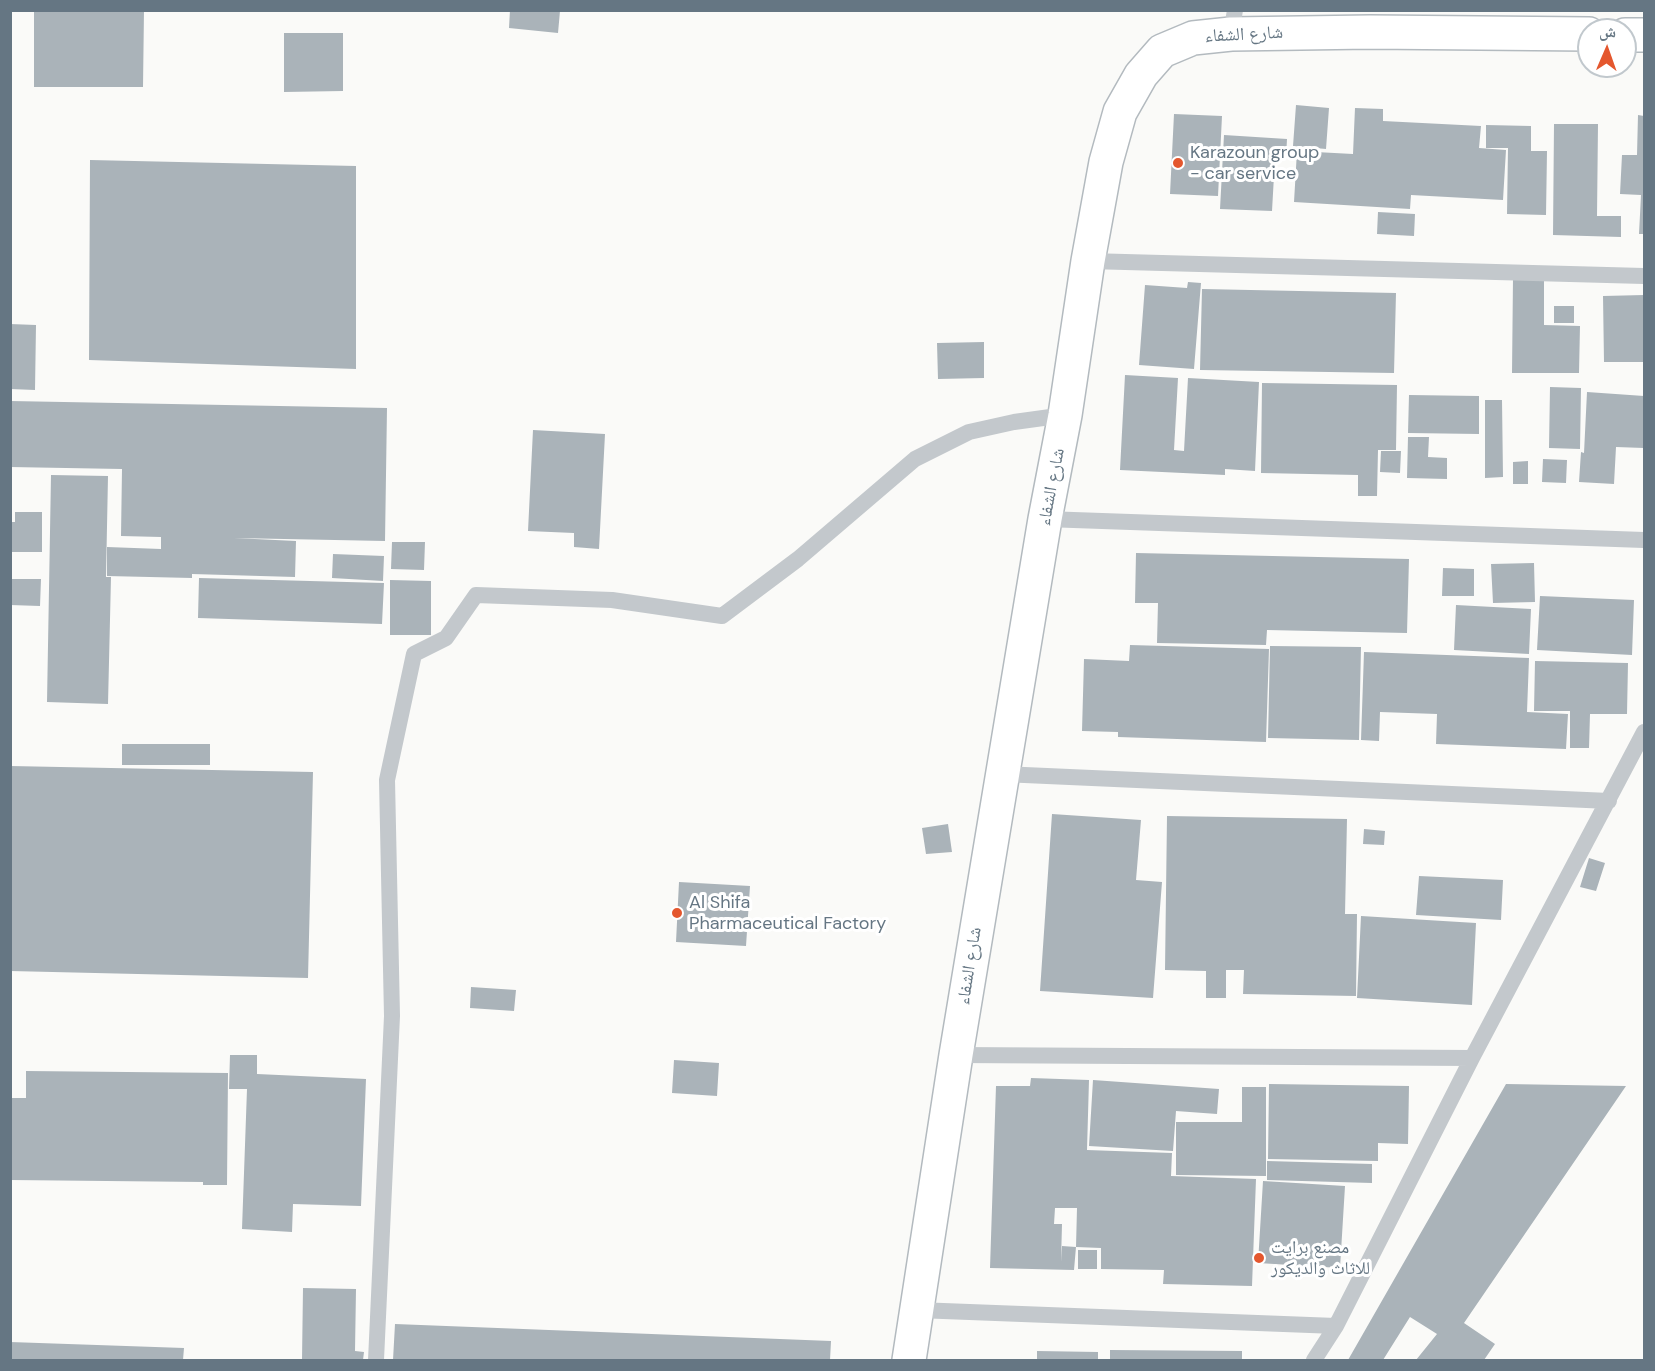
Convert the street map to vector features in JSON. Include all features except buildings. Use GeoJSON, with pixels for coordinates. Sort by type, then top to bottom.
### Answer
{"type":"FeatureCollection","features":[{"type":"Feature","properties":{"kind":"street","name":"شارع الشفاء"},"geometry":{"type":"LineString","coordinates":[[909,1360],[956,1055],[1045,519],[1065,416],[1088,261],[1106,162],[1120,112],[1141,75],[1162,51],[1233,22],[1370,32],[1577,34]]}},
{"type":"Feature","properties":{"kind":"lane"},"geometry":{"type":"LineString","coordinates":[[1088,261],[1644,276]]}},
{"type":"Feature","properties":{"kind":"lane"},"geometry":{"type":"LineString","coordinates":[[376,1360],[392,1017],[387,780],[414,654],[446,638],[476,596],[612,600],[722,616],[798,559],[915,459],[969,432],[1014,422],[1065,416]]}},
{"type":"Feature","properties":{"kind":"lane"},"geometry":{"type":"LineString","coordinates":[[1045,519],[1644,540]]}},
{"type":"Feature","properties":{"kind":"lane"},"geometry":{"type":"LineString","coordinates":[[1314,1360],[1336,1326],[1472,1058],[1644,732]]}},
{"type":"Feature","properties":{"kind":"lane"},"geometry":{"type":"LineString","coordinates":[[1002,774],[1609,801]]}},
{"type":"Feature","properties":{"kind":"lane"},"geometry":{"type":"LineString","coordinates":[[956,1055],[1472,1058]]}},
{"type":"Feature","properties":{"kind":"lane"},"geometry":{"type":"LineString","coordinates":[[917,1310],[1336,1326]]}},
{"type":"Feature","properties":{"kind":"place","name":"Karazoun group - car service"},"geometry":{"type":"Point","coordinates":[1178,163]}},
{"type":"Feature","properties":{"kind":"place","name":"Al Shifa Pharmaceutical Factory"},"geometry":{"type":"Point","coordinates":[677,913]}},
{"type":"Feature","properties":{"kind":"place","name":"مصنع برايت للاثاث والديكور"},"geometry":{"type":"Point","coordinates":[1259,1258]}}]}
